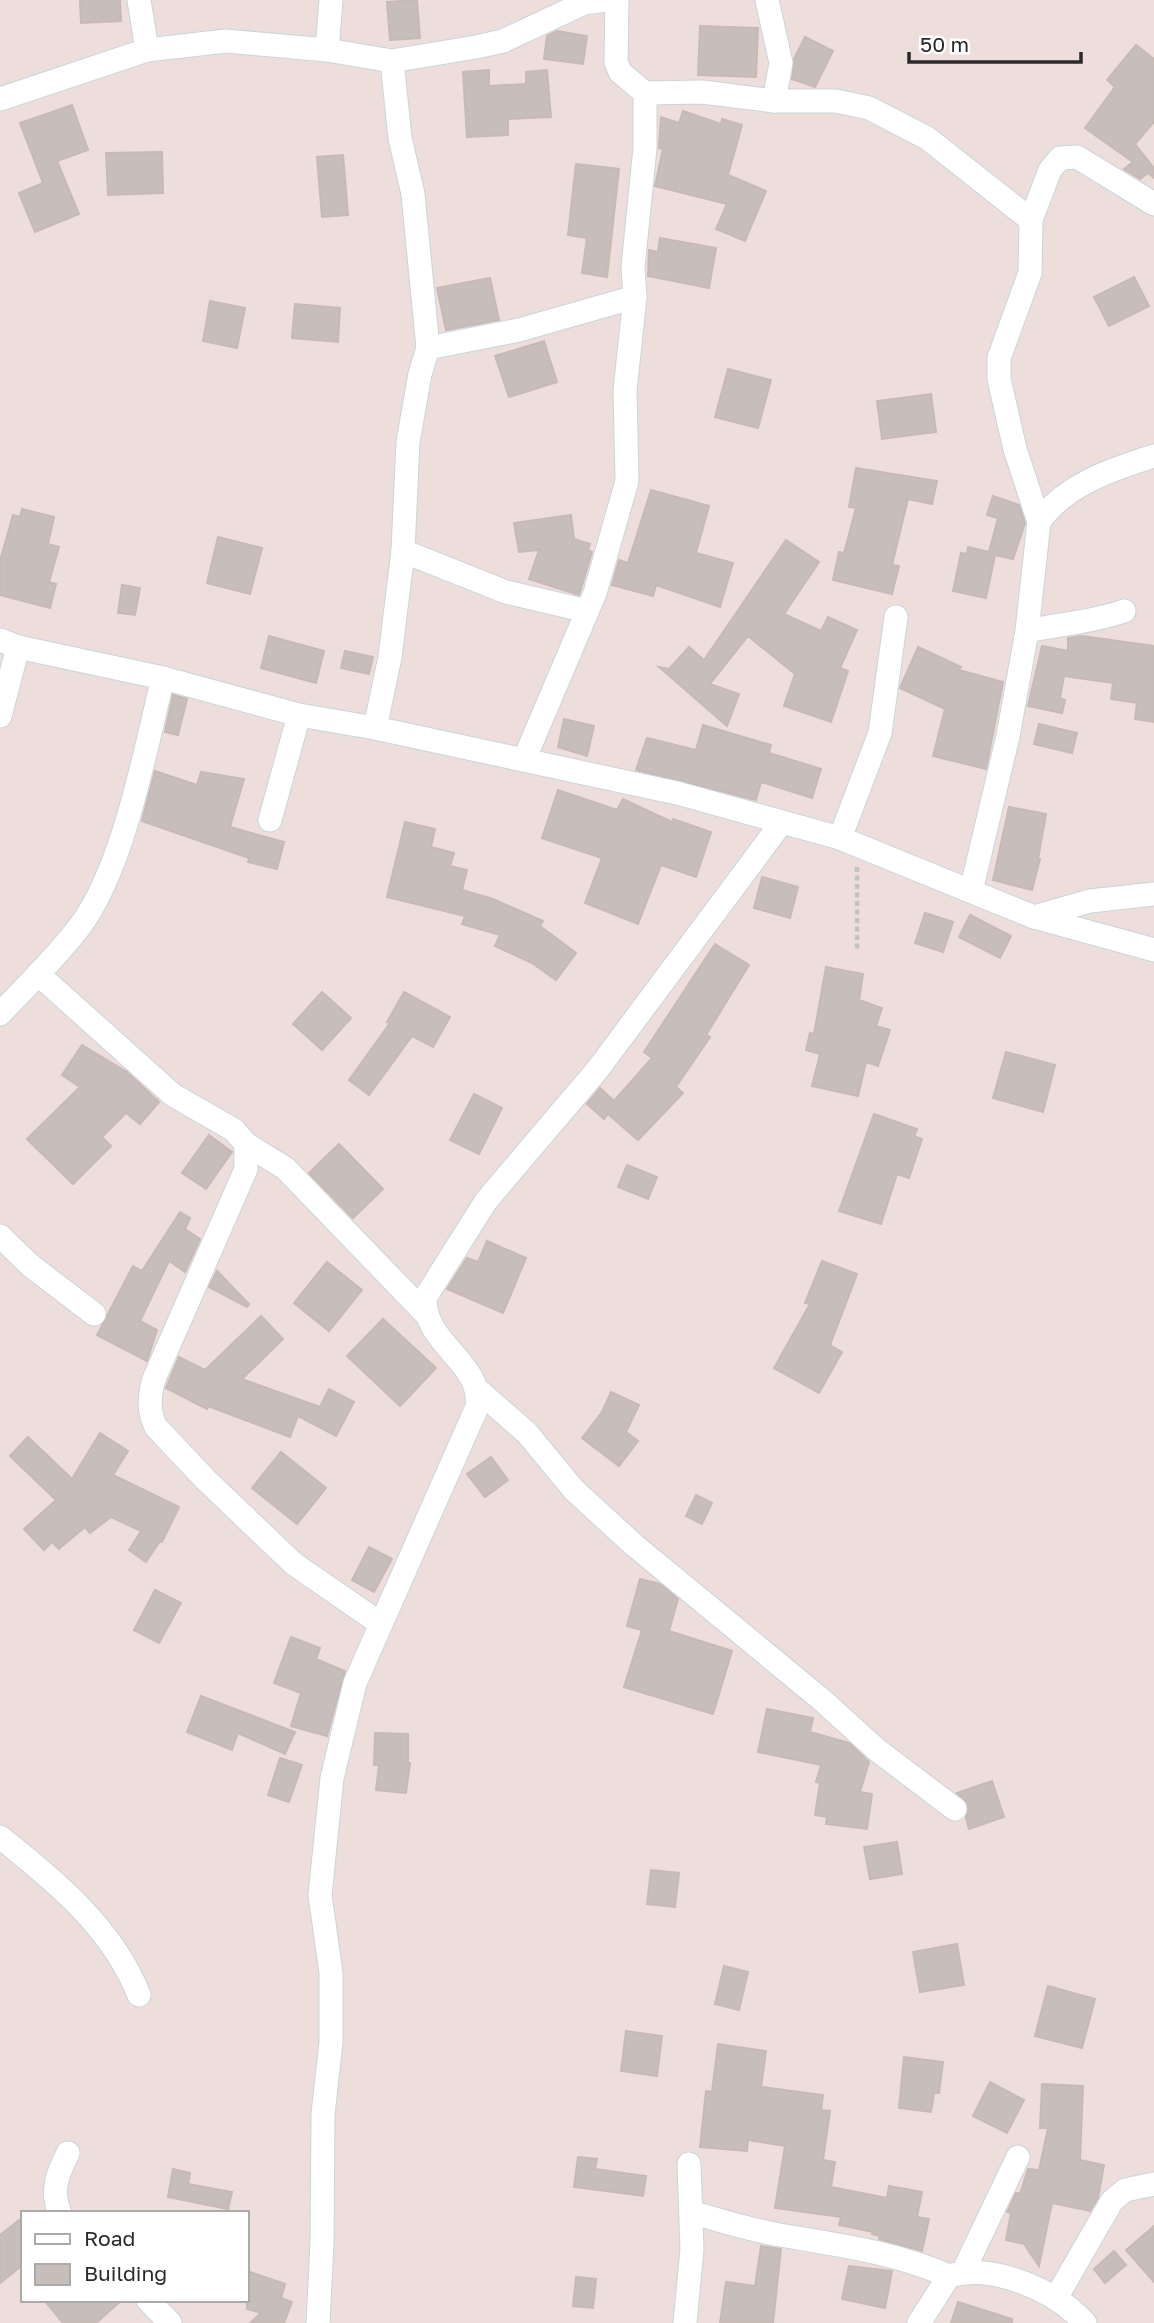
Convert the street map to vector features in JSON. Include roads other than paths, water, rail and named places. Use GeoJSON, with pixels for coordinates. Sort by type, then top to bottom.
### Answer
{"type":"FeatureCollection","features":[{"type":"Feature","properties":{"kind":"street"},"geometry":{"type":"LineString","coordinates":[[139,0],[147,50]]}},
{"type":"Feature","properties":{"kind":"street"},"geometry":{"type":"LineString","coordinates":[[327,50],[331,0]]}},
{"type":"Feature","properties":{"kind":"street"},"geometry":{"type":"LineString","coordinates":[[0,99],[147,50],[226,41],[327,50],[392,61],[503,41],[556,14],[584,3],[605,0]]}},
{"type":"Feature","properties":{"kind":"street"},"geometry":{"type":"LineString","coordinates":[[617,0],[616,62],[620,72],[645,93],[702,92],[774,101],[836,101],[869,108],[898,121],[959,160],[1031,220]]}},
{"type":"Feature","properties":{"kind":"street"},"geometry":{"type":"LineString","coordinates":[[767,0],[781,63],[774,101]]}},
{"type":"Feature","properties":{"kind":"street"},"geometry":{"type":"LineString","coordinates":[[375,728],[390,657],[403,551],[408,442],[420,374],[428,348],[413,194],[400,138],[392,61]]}},
{"type":"Feature","properties":{"kind":"street"},"geometry":{"type":"LineString","coordinates":[[524,760],[601,576],[627,481],[625,390],[635,296],[633,267],[645,148],[645,93]]}},
{"type":"Feature","properties":{"kind":"street"},"geometry":{"type":"LineString","coordinates":[[971,891],[1008,736],[1027,631],[1039,522],[1015,449],[999,379],[999,358],[1030,273],[1031,220],[1051,170],[1060,158],[1077,157],[1154,204]]}},
{"type":"Feature","properties":{"kind":"street"},"geometry":{"type":"LineString","coordinates":[[428,348],[519,330],[635,296]]}},
{"type":"Feature","properties":{"kind":"street"},"geometry":{"type":"LineString","coordinates":[[1039,522],[1051,504],[1092,479],[1154,456]]}},
{"type":"Feature","properties":{"kind":"street"},"geometry":{"type":"LineString","coordinates":[[403,551],[506,592],[587,611]]}},
{"type":"Feature","properties":{"kind":"street"},"geometry":{"type":"LineString","coordinates":[[1027,631],[1068,622],[1100,620],[1125,611]]}},
{"type":"Feature","properties":{"kind":"street"},"geometry":{"type":"LineString","coordinates":[[849,842],[880,733],[896,617]]}},
{"type":"Feature","properties":{"kind":"street"},"geometry":{"type":"LineString","coordinates":[[0,716],[9,644],[163,678],[299,715],[375,728],[677,793],[849,842],[1034,917],[1154,950]]}},
{"type":"Feature","properties":{"kind":"street"},"geometry":{"type":"LineString","coordinates":[[0,1014],[80,926],[103,887],[134,797],[163,678]]}},
{"type":"Feature","properties":{"kind":"street"},"geometry":{"type":"LineString","coordinates":[[270,820],[299,715]]}},
{"type":"Feature","properties":{"kind":"street"},"geometry":{"type":"LineString","coordinates":[[425,1313],[425,1298],[432,1285],[486,1201],[598,1069],[782,822]]}},
{"type":"Feature","properties":{"kind":"street"},"geometry":{"type":"LineString","coordinates":[[1034,917],[1090,901],[1154,894]]}},
{"type":"Feature","properties":{"kind":"street"},"geometry":{"type":"LineString","coordinates":[[38,974],[173,1096],[234,1130],[246,1144],[285,1168],[425,1313],[439,1341],[471,1374],[479,1391],[527,1433],[574,1490],[634,1545],[822,1700],[898,1768],[955,1809]]}},
{"type":"Feature","properties":{"kind":"street"},"geometry":{"type":"LineString","coordinates":[[246,1144],[246,1169],[154,1379],[149,1407],[151,1418],[156,1427],[206,1480],[294,1564],[381,1624]]}},
{"type":"Feature","properties":{"kind":"street"},"geometry":{"type":"LineString","coordinates":[[0,1236],[30,1265],[94,1314]]}},
{"type":"Feature","properties":{"kind":"street"},"geometry":{"type":"LineString","coordinates":[[318,2323],[323,2114],[331,2028],[331,1973],[320,1895],[332,1777],[355,1683],[477,1407],[479,1391]]}},
{"type":"Feature","properties":{"kind":"street"},"geometry":{"type":"LineString","coordinates":[[0,1837],[55,1882],[88,1916],[126,1962],[138,1995]]}},
{"type":"Feature","properties":{"kind":"street"},"geometry":{"type":"LineString","coordinates":[[59,2211],[54,2200],[57,2176],[68,2153]]}},
{"type":"Feature","properties":{"kind":"street"},"geometry":{"type":"LineString","coordinates":[[919,2323],[956,2274],[1018,2157]]}},
{"type":"Feature","properties":{"kind":"street"},"geometry":{"type":"LineString","coordinates":[[685,2323],[692,2249],[690,2164]]}},
{"type":"Feature","properties":{"kind":"street"},"geometry":{"type":"LineString","coordinates":[[1056,2298],[1112,2201],[1125,2190],[1154,2184]]}},
{"type":"Feature","properties":{"kind":"street"},"geometry":{"type":"LineString","coordinates":[[691,2212],[741,2227],[882,2253],[956,2274],[998,2277],[1056,2298],[1084,2323]]}},
{"type":"Feature","properties":{"kind":"street"},"geometry":{"type":"LineString","coordinates":[[150,2302],[170,2323]]}}]}
